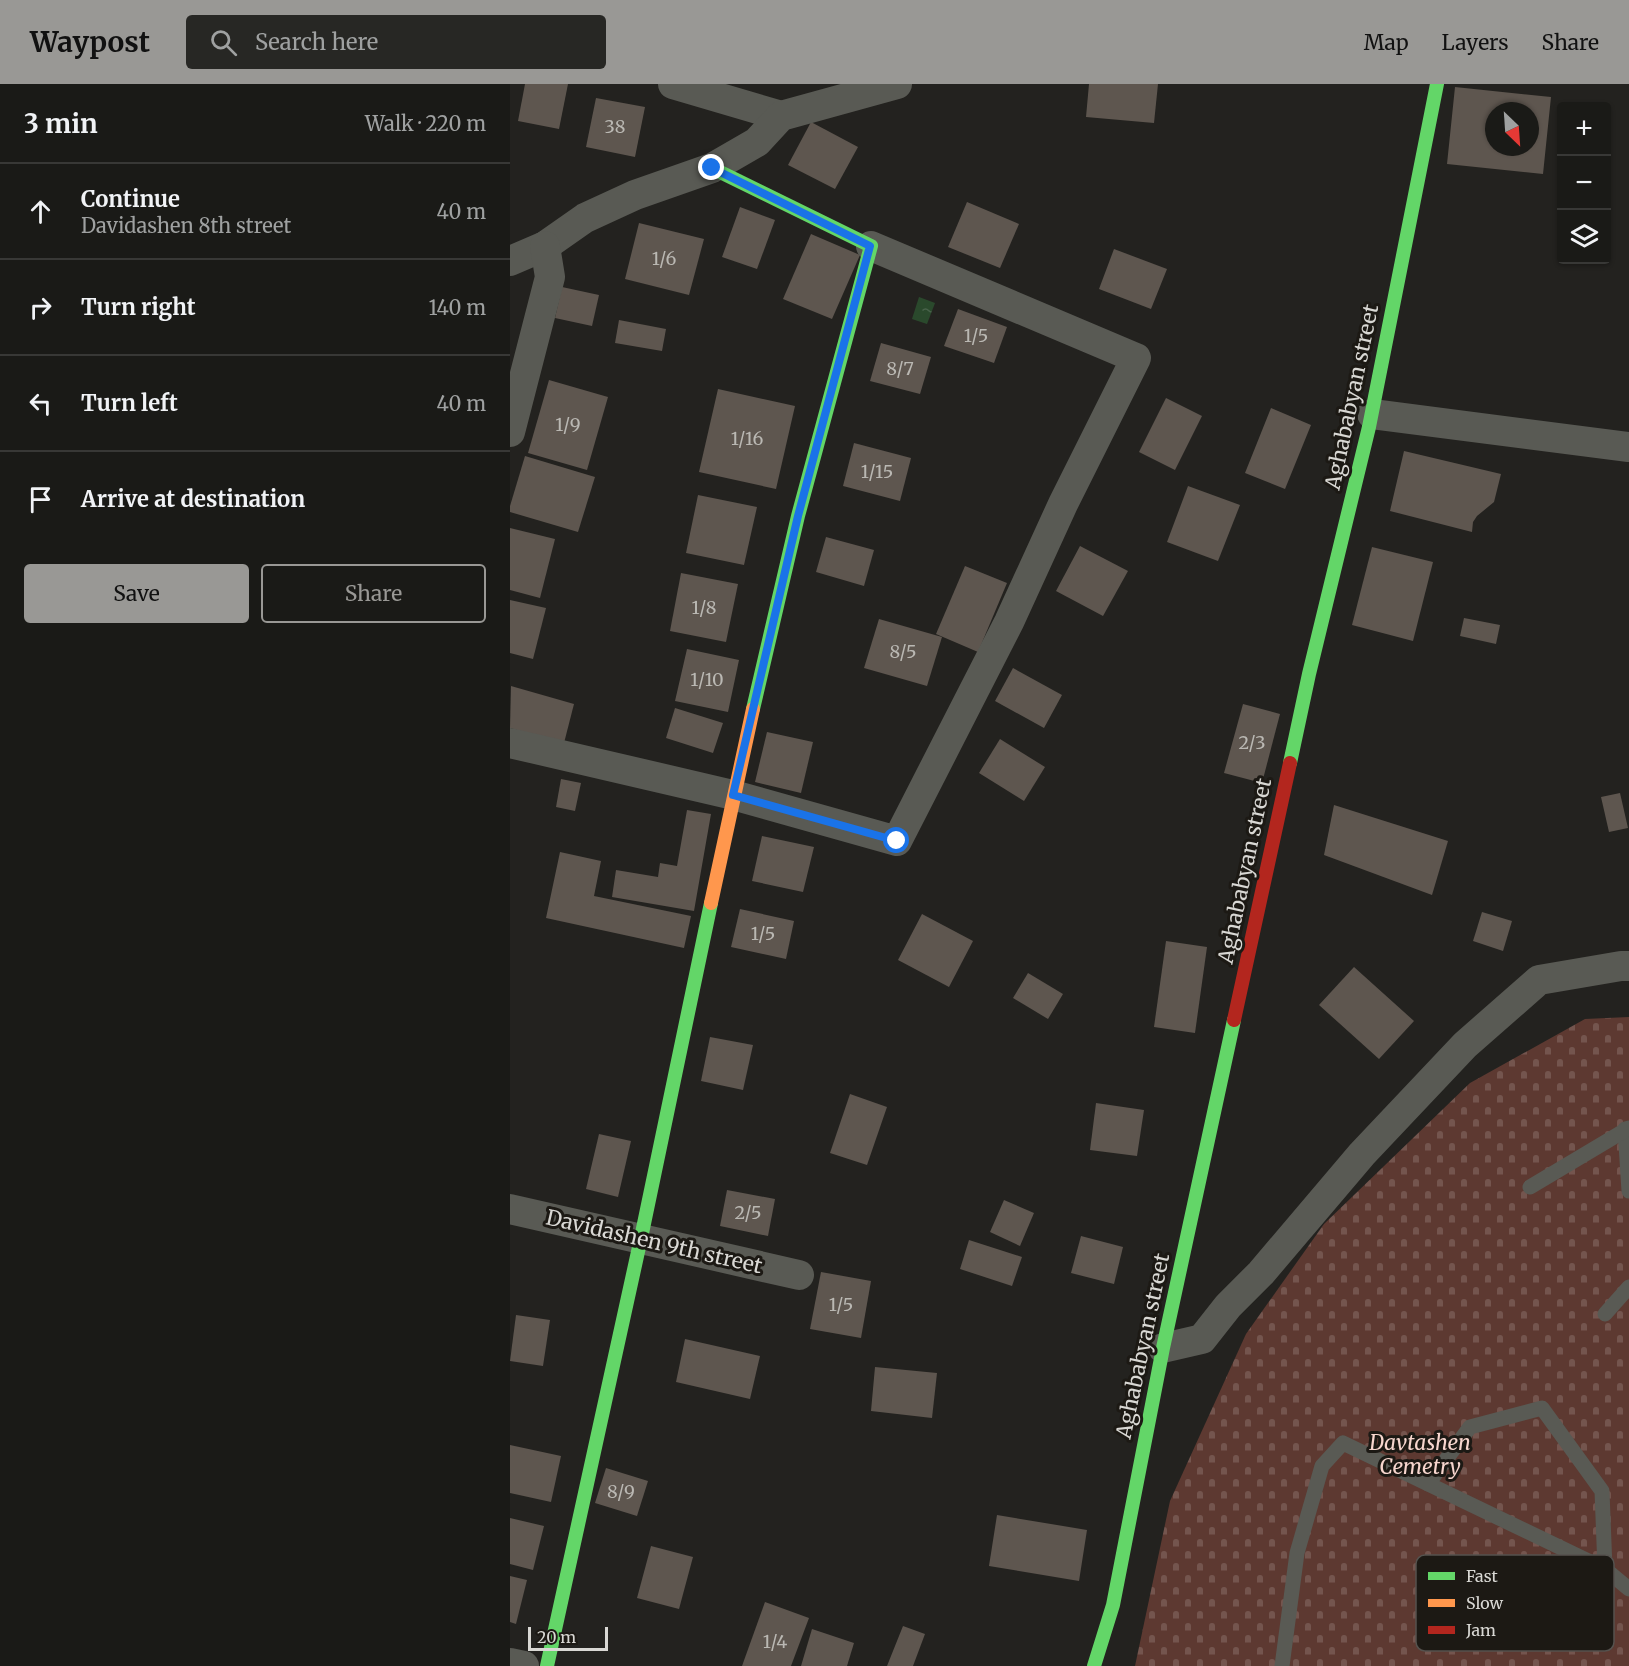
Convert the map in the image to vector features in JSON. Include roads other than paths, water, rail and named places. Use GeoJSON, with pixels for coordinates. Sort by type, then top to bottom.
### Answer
{"type":"FeatureCollection","features":[{"type":"Feature","properties":{"kind":"street"},"geometry":{"type":"LineString","coordinates":[[673,84],[781,116]]}},
{"type":"Feature","properties":{"kind":"street"},"geometry":{"type":"LineString","coordinates":[[510,261],[546,246],[585,218],[635,195],[712,168],[757,142],[781,116],[897,84]]}},
{"type":"Feature","properties":{"kind":"street","name":"Aghababyan street"},"geometry":{"type":"LineString","coordinates":[[1094,1666],[1113,1605],[1163,1348],[1309,674],[1372,414],[1437,84]]}},
{"type":"Feature","properties":{"kind":"street"},"geometry":{"type":"LineString","coordinates":[[510,743],[733,795],[897,841],[1008,622],[1063,504],[1136,358],[870,246],[712,168]]}},
{"type":"Feature","properties":{"kind":"street"},"geometry":{"type":"LineString","coordinates":[[510,432],[550,277],[546,246]]}},
{"type":"Feature","properties":{"kind":"street"},"geometry":{"type":"LineString","coordinates":[[547,1666],[641,1238],[733,795],[798,516],[870,246]]}},
{"type":"Feature","properties":{"kind":"street"},"geometry":{"type":"LineString","coordinates":[[1372,414],[1629,447]]}},
{"type":"Feature","properties":{"kind":"street"},"geometry":{"type":"LineString","coordinates":[[1163,1348],[1202,1339],[1228,1306],[1261,1273],[1362,1154],[1465,1045],[1539,980],[1629,966]]}},
{"type":"Feature","properties":{"kind":"street","name":"Davidashen 9th street"},"geometry":{"type":"LineString","coordinates":[[510,1209],[799,1275]]}},
{"type":"Feature","properties":{"kind":"street"},"geometry":{"type":"LineString","coordinates":[[510,1663],[524,1666]]}},
{"type":"Feature","properties":{"kind":"lane"},"geometry":{"type":"LineString","coordinates":[[1530,1187],[1627,1129],[1629,1191]]}},
{"type":"Feature","properties":{"kind":"lane"},"geometry":{"type":"LineString","coordinates":[[1605,1314],[1629,1287]]}},
{"type":"Feature","properties":{"kind":"lane"},"geometry":{"type":"LineString","coordinates":[[1428,1484],[1470,1427],[1542,1408],[1602,1491],[1604,1555]]}},
{"type":"Feature","properties":{"kind":"lane"},"geometry":{"type":"LineString","coordinates":[[1282,1666],[1297,1553],[1322,1467],[1343,1443],[1576,1555]]}},
{"type":"Feature","properties":{"kind":"lane"},"geometry":{"type":"LineString","coordinates":[[1614,1576],[1629,1589]]}},
{"type":"Feature","properties":{"kind":"water"},"geometry":{"type":"Polygon","coordinates":[[[919,297],[935,303],[927,324],[912,319],[919,297]]]}},
{"type":"Feature","properties":{"kind":"park label","name":"Davtashen Cemetry"},"geometry":{"type":"Point","coordinates":[1420,1455]}}]}
